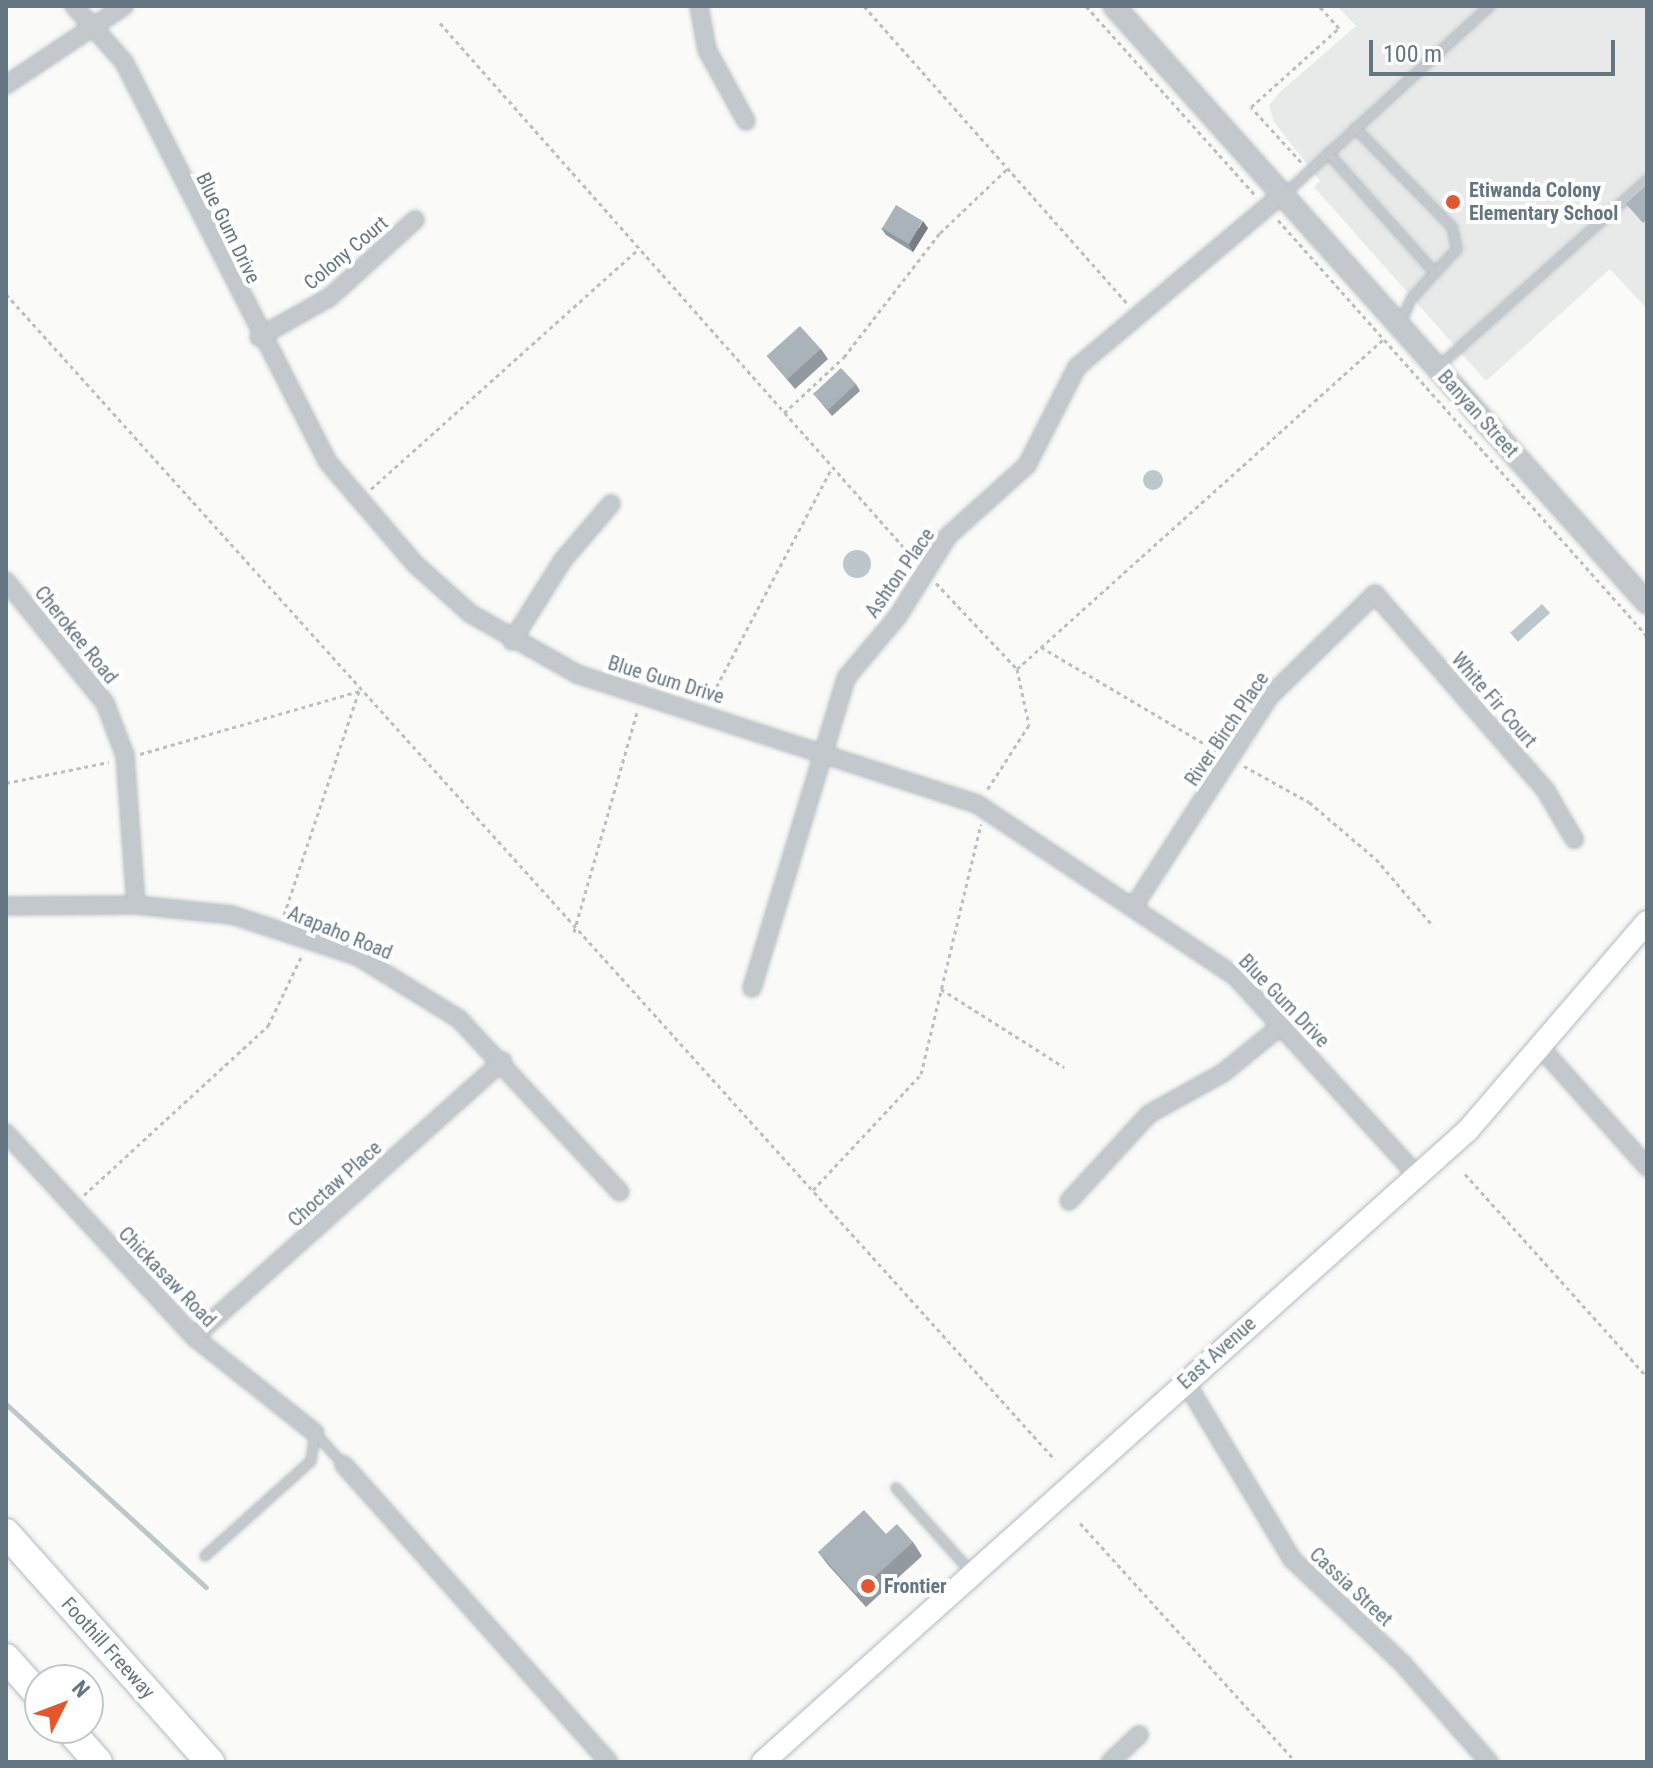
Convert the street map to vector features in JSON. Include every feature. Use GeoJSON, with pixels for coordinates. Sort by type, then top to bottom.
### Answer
{"type":"FeatureCollection","features":[{"type":"Feature","properties":{"kind":"highway","name":"Foothill Freeway"},"geometry":{"type":"LineString","coordinates":[[6,1533],[210,1762]]}},
{"type":"Feature","properties":{"kind":"highway"},"geometry":{"type":"LineString","coordinates":[[6,1658],[24,1678]]}},
{"type":"Feature","properties":{"kind":"highway"},"geometry":{"type":"LineString","coordinates":[[82,1744],[98,1762]]}},
{"type":"Feature","properties":{"kind":"main road","name":"East Avenue"},"geometry":{"type":"LineString","coordinates":[[763,1762],[1417,1175],[1542,1049],[1647,922]]}},
{"type":"Feature","properties":{"kind":"street","name":"Blue Gum Drive"},"geometry":{"type":"LineString","coordinates":[[74,6],[97,24],[124,62],[259,337],[327,461],[415,564],[512,641],[577,674],[823,749],[981,807],[1235,976],[1417,1175]]}},
{"type":"Feature","properties":{"kind":"street","name":"Blue Gum Drive"},"geometry":{"type":"LineString","coordinates":[[93,6],[97,24]]}},
{"type":"Feature","properties":{"kind":"street"},"geometry":{"type":"LineString","coordinates":[[6,85],[124,6]]}},
{"type":"Feature","properties":{"kind":"street"},"geometry":{"type":"LineString","coordinates":[[699,6],[707,50],[746,121]]}},
{"type":"Feature","properties":{"kind":"street","name":"Banyan Street"},"geometry":{"type":"LineString","coordinates":[[1114,6],[1248,154],[1278,198],[1310,224],[1392,333],[1437,369],[1647,603]]}},
{"type":"Feature","properties":{"kind":"street","name":"Ashton Place"},"geometry":{"type":"LineString","coordinates":[[752,988],[846,678],[926,572],[948,536],[1027,465],[1077,367],[1278,198]]}},
{"type":"Feature","properties":{"kind":"street","name":"Colony Court"},"geometry":{"type":"LineString","coordinates":[[259,337],[330,297],[415,220]]}},
{"type":"Feature","properties":{"kind":"street"},"geometry":{"type":"LineString","coordinates":[[512,641],[563,560],[611,504]]}},
{"type":"Feature","properties":{"kind":"street","name":"Cherokee Road"},"geometry":{"type":"LineString","coordinates":[[6,581],[105,703],[126,758],[136,905]]}},
{"type":"Feature","properties":{"kind":"street","name":"River Birch Place"},"geometry":{"type":"LineString","coordinates":[[1134,906],[1269,697],[1375,594]]}},
{"type":"Feature","properties":{"kind":"street","name":"White Fir Court"},"geometry":{"type":"LineString","coordinates":[[1375,594],[1546,791],[1574,839]]}},
{"type":"Feature","properties":{"kind":"street","name":"Arapaho Road"},"geometry":{"type":"LineString","coordinates":[[6,906],[136,905],[279,929],[308,937],[407,983],[503,1061],[620,1192]]}},
{"type":"Feature","properties":{"kind":"street"},"geometry":{"type":"LineString","coordinates":[[1069,1201],[1149,1114],[1223,1073],[1282,1025]]}},
{"type":"Feature","properties":{"kind":"street"},"geometry":{"type":"LineString","coordinates":[[1542,1049],[1647,1167]]}},
{"type":"Feature","properties":{"kind":"street","name":"Choctaw Place"},"geometry":{"type":"LineString","coordinates":[[194,1337],[503,1061]]}},
{"type":"Feature","properties":{"kind":"street","name":"Chickasaw Road"},"geometry":{"type":"LineString","coordinates":[[6,1133],[194,1337],[315,1433]]}},
{"type":"Feature","properties":{"kind":"street","name":"Cassia Street"},"geometry":{"type":"LineString","coordinates":[[1185,1381],[1292,1559],[1402,1663],[1489,1762]]}},
{"type":"Feature","properties":{"kind":"street"},"geometry":{"type":"LineString","coordinates":[[344,1465],[609,1762]]}},
{"type":"Feature","properties":{"kind":"street"},"geometry":{"type":"LineString","coordinates":[[1110,1762],[1139,1735]]}},
{"type":"Feature","properties":{"kind":"lane"},"geometry":{"type":"LineString","coordinates":[[1278,198],[1490,6]]}},
{"type":"Feature","properties":{"kind":"lane"},"geometry":{"type":"LineString","coordinates":[[1355,128],[1452,227],[1457,249],[1435,273],[1392,333]]}},
{"type":"Feature","properties":{"kind":"lane"},"geometry":{"type":"LineString","coordinates":[[1328,153],[1435,273]]}},
{"type":"Feature","properties":{"kind":"lane"},"geometry":{"type":"LineString","coordinates":[[1437,369],[1647,180]]}},
{"type":"Feature","properties":{"kind":"lane"},"geometry":{"type":"LineString","coordinates":[[315,1433],[344,1465]]}},
{"type":"Feature","properties":{"kind":"lane"},"geometry":{"type":"LineString","coordinates":[[205,1556],[311,1461],[315,1433]]}},
{"type":"Feature","properties":{"kind":"lane"},"geometry":{"type":"LineString","coordinates":[[896,1488],[972,1573]]}},
{"type":"Feature","properties":{"kind":"path"},"geometry":{"type":"LineString","coordinates":[[864,6],[1138,315]]}},
{"type":"Feature","properties":{"kind":"path"},"geometry":{"type":"LineString","coordinates":[[1086,6],[1278,198],[1647,636]]}},
{"type":"Feature","properties":{"kind":"path"},"geometry":{"type":"LineString","coordinates":[[1308,171],[1251,107],[1339,28],[1319,6]]}},
{"type":"Feature","properties":{"kind":"path"},"geometry":{"type":"LineString","coordinates":[[440,23],[832,468],[1017,669],[1029,725],[981,807],[921,1074],[813,1190]]}},
{"type":"Feature","properties":{"kind":"path"},"geometry":{"type":"LineString","coordinates":[[784,413],[844,357],[940,233],[1008,168]]}},
{"type":"Feature","properties":{"kind":"path"},"geometry":{"type":"LineString","coordinates":[[360,500],[638,250]]}},
{"type":"Feature","properties":{"kind":"path"},"geometry":{"type":"LineString","coordinates":[[6,294],[574,932],[813,1190],[1055,1460]]}},
{"type":"Feature","properties":{"kind":"path"},"geometry":{"type":"LineString","coordinates":[[1017,669],[1392,333]]}},
{"type":"Feature","properties":{"kind":"path"},"geometry":{"type":"LineString","coordinates":[[703,712],[832,468]]}},
{"type":"Feature","properties":{"kind":"path"},"geometry":{"type":"LineString","coordinates":[[1041,647],[1309,802],[1376,859],[1433,926]]}},
{"type":"Feature","properties":{"kind":"path"},"geometry":{"type":"LineString","coordinates":[[6,783],[126,758],[359,691]]}},
{"type":"Feature","properties":{"kind":"path"},"geometry":{"type":"LineString","coordinates":[[279,929],[359,691]]}},
{"type":"Feature","properties":{"kind":"path"},"geometry":{"type":"LineString","coordinates":[[574,932],[641,694]]}},
{"type":"Feature","properties":{"kind":"path"},"geometry":{"type":"LineString","coordinates":[[73,1205],[268,1026],[308,937]]}},
{"type":"Feature","properties":{"kind":"path"},"geometry":{"type":"LineString","coordinates":[[941,989],[1064,1067]]}},
{"type":"Feature","properties":{"kind":"path"},"geometry":{"type":"LineString","coordinates":[[1465,1174],[1647,1377]]}},
{"type":"Feature","properties":{"kind":"path"},"geometry":{"type":"LineString","coordinates":[[1080,1523],[1296,1762]]}},
{"type":"Feature","properties":{"kind":"shaded area","name":"Etiwanda Colony Elementary School"},"geometry":{"type":"Polygon","coordinates":[[[1337,6],[1647,6],[1647,309],[1610,269],[1486,381],[1314,187],[1320,181],[1274,122],[1269,105],[1280,92],[1356,26],[1337,6]]]}},
{"type":"Feature","properties":{"kind":"shaded area"},"geometry":{"type":"Polygon","coordinates":[[[1153,470],[1160,473],[1163,480],[1160,487],[1153,490],[1146,487],[1143,480],[1146,473],[1153,470]]]}},
{"type":"Feature","properties":{"kind":"shaded area"},"geometry":{"type":"Polygon","coordinates":[[[857,550],[867,554],[871,564],[867,574],[857,578],[847,574],[843,564],[847,554],[857,550]]]}},
{"type":"Feature","properties":{"kind":"shaded area"},"geometry":{"type":"Polygon","coordinates":[[[1542,604],[1550,613],[1518,642],[1510,633],[1542,604]]]}},
{"type":"Feature","properties":{"kind":"building"},"geometry":{"type":"Polygon","coordinates":[[[1647,185],[1647,219],[1643,223],[1626,204],[1647,185]]]}},
{"type":"Feature","properties":{"kind":"building"},"geometry":{"type":"Polygon","coordinates":[[[896,205],[923,221],[909,244],[882,228],[896,205]]]}},
{"type":"Feature","properties":{"kind":"building"},"geometry":{"type":"Polygon","coordinates":[[[800,326],[821,349],[787,379],[767,356],[800,326]]]}},
{"type":"Feature","properties":{"kind":"building"},"geometry":{"type":"Polygon","coordinates":[[[841,368],[856,384],[828,410],[813,394],[841,368]]]}},
{"type":"Feature","properties":{"kind":"building","name":"Frontier"},"geometry":{"type":"Polygon","coordinates":[[[864,1510],[886,1534],[897,1524],[913,1542],[856,1594],[818,1552],[864,1510]]]}},
{"type":"Feature","properties":{"kind":"waterway"},"geometry":{"type":"LineString","coordinates":[[6,1404],[206,1587]]}},
{"type":"Feature","properties":{"kind":"place","name":"Etiwanda Colony Elementary School"},"geometry":{"type":"Point","coordinates":[1453,202]}},
{"type":"Feature","properties":{"kind":"place","name":"Frontier"},"geometry":{"type":"Point","coordinates":[868,1586]}}]}
